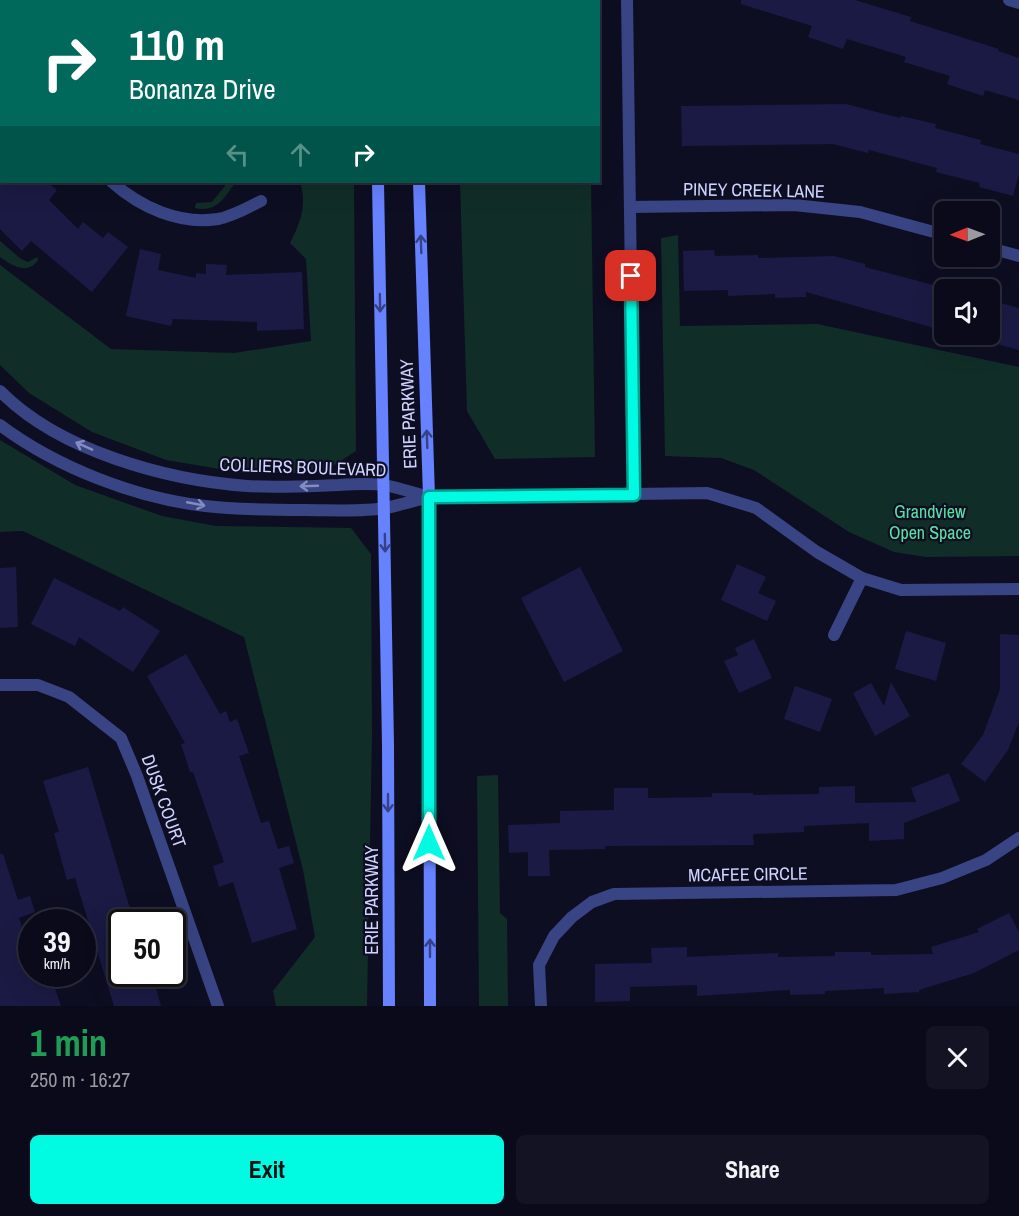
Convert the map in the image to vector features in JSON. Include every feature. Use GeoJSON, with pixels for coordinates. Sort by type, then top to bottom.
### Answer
{"type":"FeatureCollection","features":[{"type":"Feature","properties":{"kind":"main road","name":"ERIE PARKWAY"},"geometry":{"type":"LineString","coordinates":[[378,183],[388,745],[389,1006]]}},
{"type":"Feature","properties":{"kind":"main road","name":"ERIE PARKWAY"},"geometry":{"type":"LineString","coordinates":[[419,183],[429,497],[430,1006]]}},
{"type":"Feature","properties":{"kind":"street"},"geometry":{"type":"LineString","coordinates":[[627,0],[634,495]]}},
{"type":"Feature","properties":{"kind":"street"},"geometry":{"type":"LineString","coordinates":[[1009,0],[1019,3]]}},
{"type":"Feature","properties":{"kind":"street"},"geometry":{"type":"LineString","coordinates":[[113,183],[146,206],[172,215],[198,220],[219,219],[240,212],[261,201]]}},
{"type":"Feature","properties":{"kind":"street","name":"PINEY CREEK LANE"},"geometry":{"type":"LineString","coordinates":[[630,207],[794,205],[860,212],[934,232]]}},
{"type":"Feature","properties":{"kind":"street"},"geometry":{"type":"LineString","coordinates":[[1000,251],[1019,256]]}},
{"type":"Feature","properties":{"kind":"street","name":"COLLIERS BOULEVARD"},"geometry":{"type":"LineString","coordinates":[[0,391],[10,401],[38,420],[84,447],[139,467],[195,480],[248,486],[384,485],[429,497]]}},
{"type":"Feature","properties":{"kind":"street","name":"COLLIERS BOULEVARD"},"geometry":{"type":"LineString","coordinates":[[0,425],[72,469],[138,492],[203,506],[260,511],[384,508],[429,497]]}},
{"type":"Feature","properties":{"kind":"street"},"geometry":{"type":"LineString","coordinates":[[429,497],[708,493],[756,508],[817,552],[862,578],[901,590],[1019,589]]}},
{"type":"Feature","properties":{"kind":"street"},"geometry":{"type":"LineString","coordinates":[[834,635],[862,578]]}},
{"type":"Feature","properties":{"kind":"street","name":"DUSK COURT"},"geometry":{"type":"LineString","coordinates":[[0,685],[38,685],[69,697],[121,738],[137,776],[218,1006]]}},
{"type":"Feature","properties":{"kind":"street","name":"MCAFEE CIRCLE"},"geometry":{"type":"LineString","coordinates":[[541,1006],[539,965],[554,936],[572,917],[592,902],[614,894],[896,890],[942,878],[986,860],[1019,838]]}},
{"type":"Feature","properties":{"kind":"green space"},"geometry":{"type":"Polygon","coordinates":[[[227,183],[235,183],[215,206],[195,208],[196,203],[212,202],[227,183]]]}},
{"type":"Feature","properties":{"kind":"green space"},"geometry":{"type":"Polygon","coordinates":[[[300,183],[354,183],[356,451],[322,473],[244,473],[166,460],[92,432],[29,393],[0,365],[0,265],[111,349],[234,353],[311,341],[306,259],[290,243],[302,213],[300,183]]]}},
{"type":"Feature","properties":{"kind":"green space"},"geometry":{"type":"Polygon","coordinates":[[[460,183],[591,183],[595,457],[495,459],[467,411],[460,183]]]}},
{"type":"Feature","properties":{"kind":"green space","name":"Grandview Open Space"},"geometry":{"type":"Polygon","coordinates":[[[678,235],[680,326],[817,324],[1019,367],[1019,556],[926,557],[894,552],[849,532],[754,470],[721,458],[665,456],[661,238],[678,235]]]}},
{"type":"Feature","properties":{"kind":"green space"},"geometry":{"type":"Polygon","coordinates":[[[0,241],[21,259],[28,262],[37,257],[38,260],[34,265],[25,268],[10,263],[0,257],[0,241]]]}},
{"type":"Feature","properties":{"kind":"green space"},"geometry":{"type":"Polygon","coordinates":[[[0,440],[75,485],[162,516],[216,526],[351,528],[371,554],[372,735],[367,1006],[276,1006],[273,991],[315,937],[303,870],[244,637],[23,531],[0,532],[0,440]]]}},
{"type":"Feature","properties":{"kind":"green space"},"geometry":{"type":"Polygon","coordinates":[[[498,775],[500,913],[507,919],[508,1006],[479,1006],[477,776],[498,775]]]}},
{"type":"Feature","properties":{"kind":"building"},"geometry":{"type":"Polygon","coordinates":[[[741,0],[855,0],[911,17],[910,21],[999,49],[998,51],[1019,58],[1019,100],[985,90],[983,96],[947,84],[950,76],[904,62],[906,57],[847,39],[843,49],[808,37],[812,26],[741,4],[741,0]]]}},
{"type":"Feature","properties":{"kind":"building"},"geometry":{"type":"Polygon","coordinates":[[[846,104],[900,118],[901,116],[936,124],[935,128],[981,140],[980,144],[1019,154],[1019,174],[1013,196],[979,187],[980,183],[936,172],[937,168],[869,150],[868,153],[833,144],[682,146],[681,106],[846,104]]]}},
{"type":"Feature","properties":{"kind":"building"},"geometry":{"type":"Polygon","coordinates":[[[0,183],[48,183],[57,190],[49,200],[78,229],[83,222],[103,238],[108,232],[128,247],[92,292],[31,241],[22,251],[0,229],[0,183]]]}},
{"type":"Feature","properties":{"kind":"building"},"geometry":{"type":"Polygon","coordinates":[[[140,249],[161,254],[158,270],[196,278],[196,273],[206,274],[206,264],[227,265],[226,275],[302,272],[304,329],[257,331],[257,322],[173,319],[171,326],[126,316],[140,249]]]}},
{"type":"Feature","properties":{"kind":"building"},"geometry":{"type":"Polygon","coordinates":[[[714,250],[715,256],[758,255],[758,258],[834,256],[865,264],[865,267],[934,285],[934,328],[806,292],[806,297],[775,298],[775,294],[728,296],[728,290],[684,291],[683,251],[714,250]]]}},
{"type":"Feature","properties":{"kind":"building"},"geometry":{"type":"Polygon","coordinates":[[[1000,303],[1019,308],[1019,350],[1000,345],[1000,303]]]}},
{"type":"Feature","properties":{"kind":"building"},"geometry":{"type":"Polygon","coordinates":[[[737,564],[766,577],[758,593],[776,601],[767,621],[721,600],[737,564]]]}},
{"type":"Feature","properties":{"kind":"building"},"geometry":{"type":"Polygon","coordinates":[[[16,567],[18,627],[0,628],[0,568],[16,567]]]}},
{"type":"Feature","properties":{"kind":"building"},"geometry":{"type":"Polygon","coordinates":[[[580,567],[623,651],[564,682],[521,598],[580,567]]]}},
{"type":"Feature","properties":{"kind":"building"},"geometry":{"type":"Polygon","coordinates":[[[54,578],[120,611],[123,607],[160,631],[133,672],[79,637],[75,646],[31,624],[54,578]]]}},
{"type":"Feature","properties":{"kind":"building"},"geometry":{"type":"Polygon","coordinates":[[[906,631],[946,643],[936,681],[895,669],[906,631]]]}},
{"type":"Feature","properties":{"kind":"building"},"geometry":{"type":"Polygon","coordinates":[[[1000,634],[1019,635],[1019,722],[1008,750],[985,782],[961,764],[983,735],[1000,689],[1000,634]]]}},
{"type":"Feature","properties":{"kind":"building"},"geometry":{"type":"Polygon","coordinates":[[[754,639],[772,678],[739,693],[724,661],[738,655],[735,648],[754,639]]]}},
{"type":"Feature","properties":{"kind":"building"},"geometry":{"type":"Polygon","coordinates":[[[186,654],[220,714],[226,711],[230,722],[237,719],[249,753],[239,756],[261,823],[269,821],[278,849],[289,846],[294,863],[279,868],[297,929],[252,943],[233,882],[219,887],[213,866],[224,862],[193,772],[190,772],[181,744],[185,743],[147,676],[186,654]]]}},
{"type":"Feature","properties":{"kind":"building"},"geometry":{"type":"Polygon","coordinates":[[[891,682],[910,716],[875,736],[853,693],[871,683],[884,706],[891,682]]]}},
{"type":"Feature","properties":{"kind":"building"},"geometry":{"type":"Polygon","coordinates":[[[795,686],[832,699],[820,732],[784,719],[795,686]]]}},
{"type":"Feature","properties":{"kind":"building"},"geometry":{"type":"Polygon","coordinates":[[[88,767],[130,909],[108,909],[108,986],[96,947],[96,909],[84,909],[75,878],[67,880],[54,833],[59,832],[43,781],[88,767]]]}},
{"type":"Feature","properties":{"kind":"building"},"geometry":{"type":"Polygon","coordinates":[[[949,773],[960,801],[904,823],[904,839],[869,841],[869,823],[804,826],[804,832],[753,834],[754,845],[605,846],[605,849],[549,850],[550,876],[528,876],[528,852],[509,853],[508,825],[560,823],[560,811],[614,810],[614,788],[648,788],[648,798],[712,797],[712,793],[819,794],[819,787],[855,786],[855,803],[916,802],[911,788],[949,773]]]}},
{"type":"Feature","properties":{"kind":"building"},"geometry":{"type":"Polygon","coordinates":[[[0,854],[3,854],[18,900],[30,896],[34,909],[18,909],[18,987],[54,987],[61,1006],[0,1006],[0,854]]]}},
{"type":"Feature","properties":{"kind":"building"},"geometry":{"type":"Polygon","coordinates":[[[1009,913],[1019,932],[1019,950],[974,973],[919,990],[919,992],[884,994],[884,988],[825,991],[825,994],[790,995],[790,990],[697,996],[697,985],[630,987],[630,1001],[595,1002],[595,964],[652,963],[651,948],[687,947],[687,957],[778,953],[778,957],[835,956],[835,952],[871,952],[871,955],[933,954],[931,947],[979,932],[977,929],[1009,913]]]}},
{"type":"Feature","properties":{"kind":"building"},"geometry":{"type":"Polygon","coordinates":[[[108,987],[156,987],[161,1006],[114,1006],[108,987]]]}},
{"type":"Feature","properties":{"kind":"route"},"geometry":{"type":"LineString","coordinates":[[429,843],[429,497],[634,495],[631,276]]}}]}
